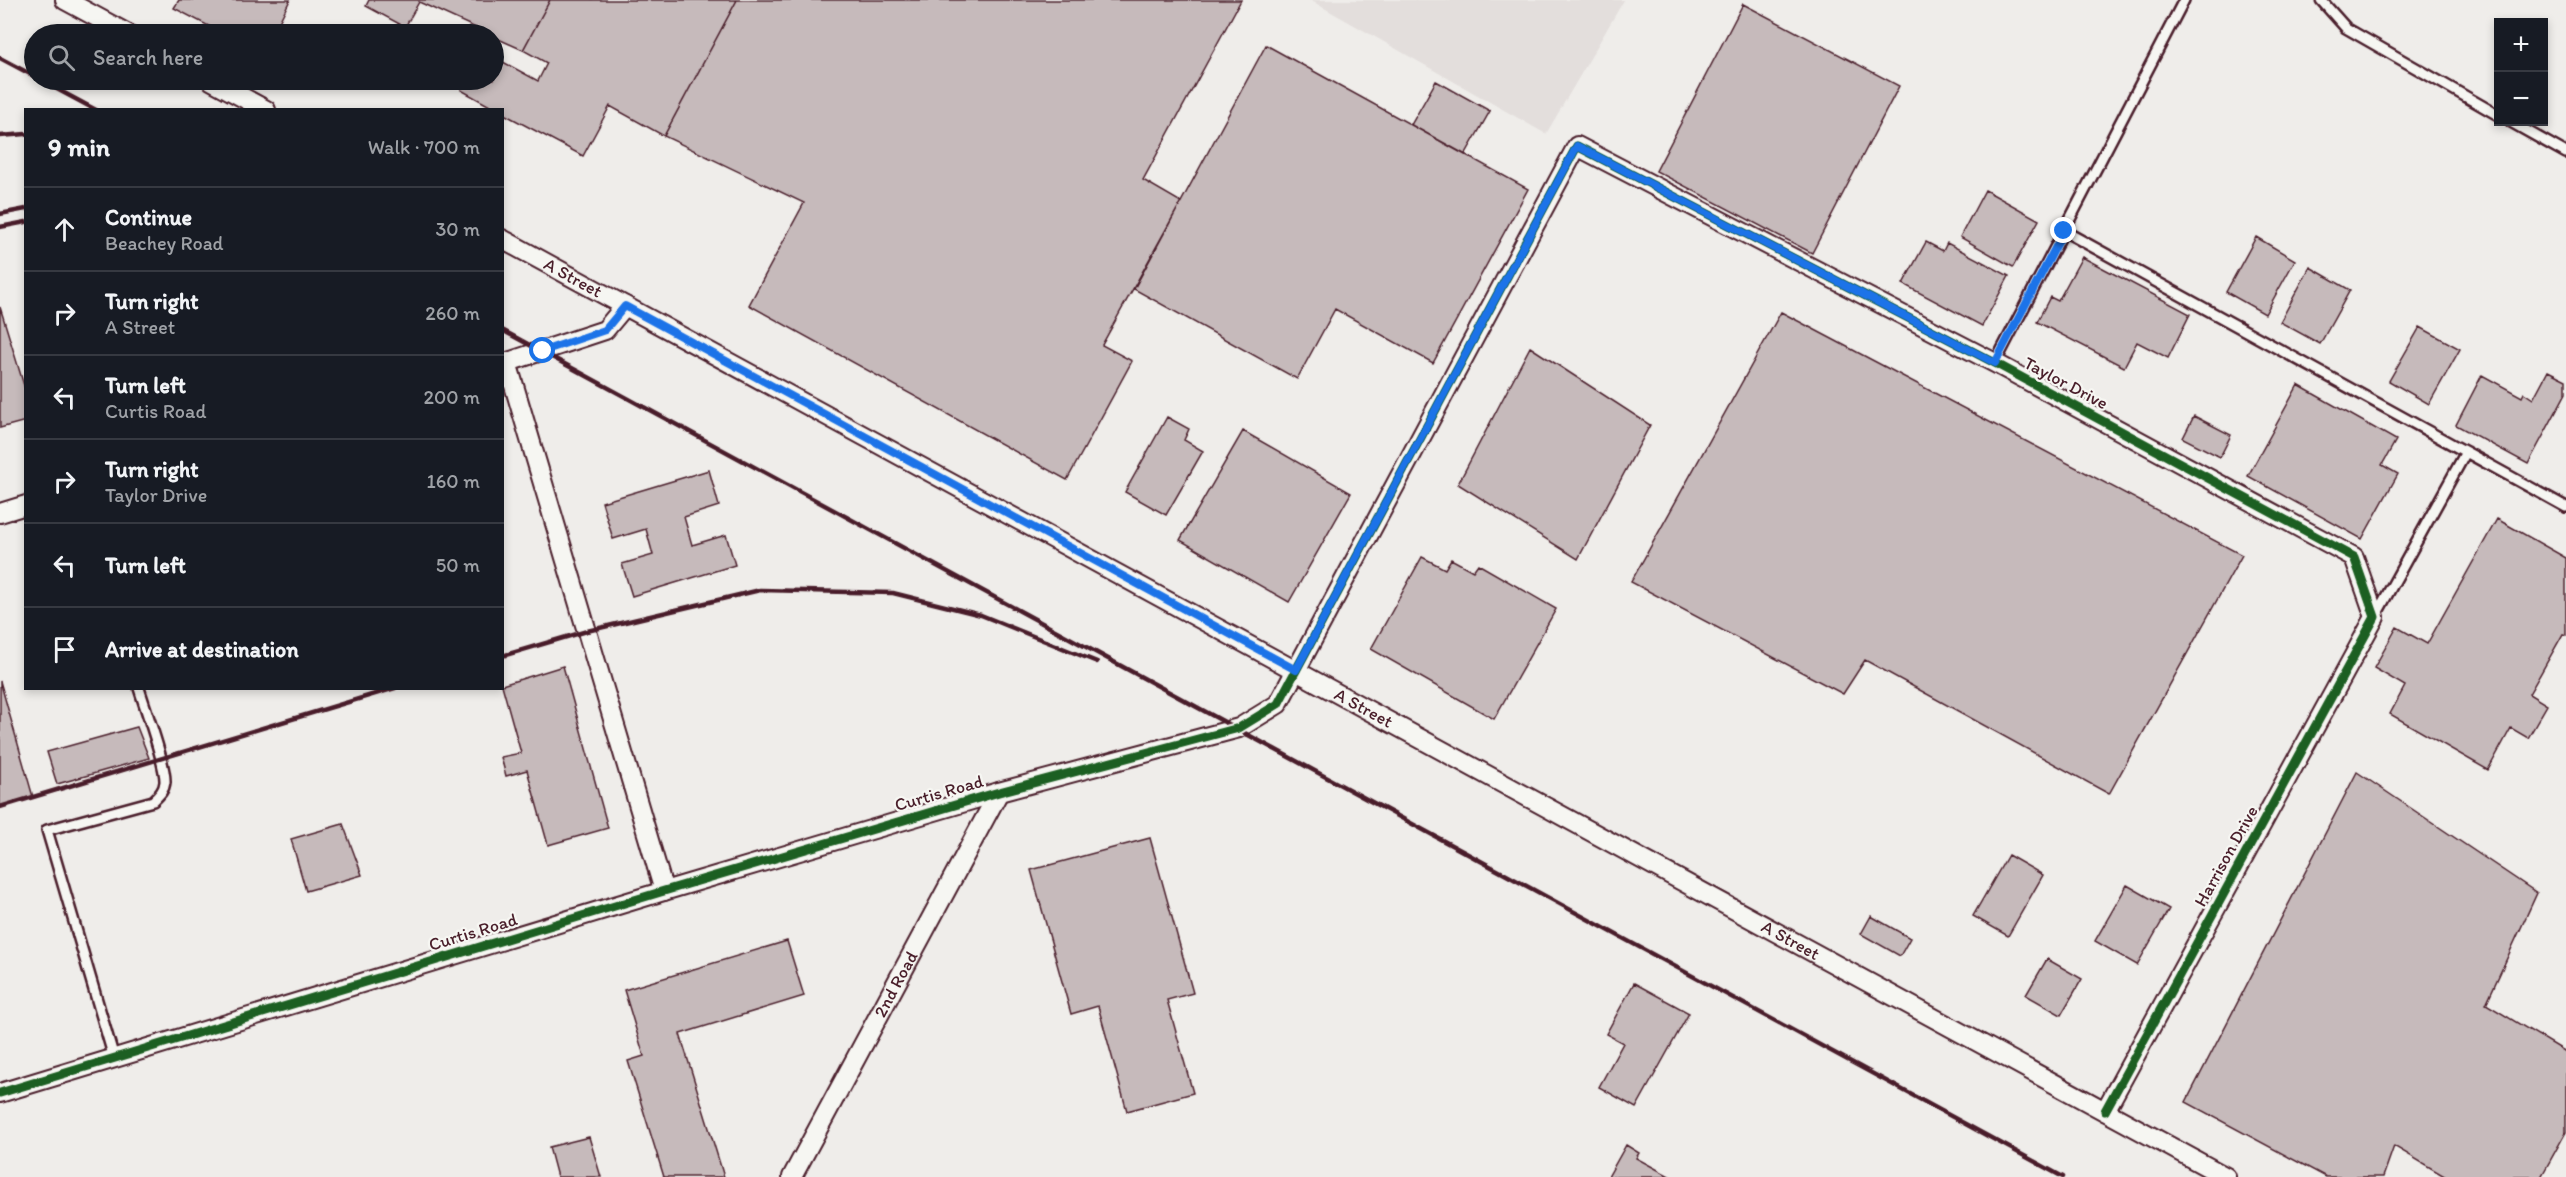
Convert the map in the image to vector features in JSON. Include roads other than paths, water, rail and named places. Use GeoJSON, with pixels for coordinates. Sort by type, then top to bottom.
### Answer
{"type":"FeatureCollection","features":[{"type":"Feature","properties":{"kind":"street"},"geometry":{"type":"LineString","coordinates":[[65,0],[109,24]]}},
{"type":"Feature","properties":{"kind":"street"},"geometry":{"type":"LineString","coordinates":[[229,90],[262,108]]}},
{"type":"Feature","properties":{"kind":"street","name":"Taylor Drive"},"geometry":{"type":"LineString","coordinates":[[1577,146],[1995,363],[2354,557],[2374,617]]}},
{"type":"Feature","properties":{"kind":"street","name":"Curtis Road"},"geometry":{"type":"LineString","coordinates":[[0,1093],[664,891],[999,792],[1239,728],[1278,704],[1577,146]]}},
{"type":"Feature","properties":{"kind":"street","name":"A Street"},"geometry":{"type":"LineString","coordinates":[[504,239],[2226,1177]]}},
{"type":"Feature","properties":{"kind":"street"},"geometry":{"type":"LineString","coordinates":[[625,306],[605,330],[505,363],[664,891]]}},
{"type":"Feature","properties":{"kind":"street"},"geometry":{"type":"LineString","coordinates":[[0,513],[24,506]]}},
{"type":"Feature","properties":{"kind":"street","name":"Harrison Drive"},"geometry":{"type":"LineString","coordinates":[[2105,1112],[2374,617]]}},
{"type":"Feature","properties":{"kind":"street","name":"2nd Road"},"geometry":{"type":"LineString","coordinates":[[792,1177],[999,792]]}},
{"type":"Feature","properties":{"kind":"lane"},"geometry":{"type":"LineString","coordinates":[[1995,363],[2184,0]]}},
{"type":"Feature","properties":{"kind":"lane"},"geometry":{"type":"LineString","coordinates":[[2321,0],[2346,28],[2494,112]]}},
{"type":"Feature","properties":{"kind":"lane"},"geometry":{"type":"LineString","coordinates":[[2518,126],[2566,153]]}},
{"type":"Feature","properties":{"kind":"lane"},"geometry":{"type":"LineString","coordinates":[[2064,231],[2566,507]]}},
{"type":"Feature","properties":{"kind":"lane"},"geometry":{"type":"LineString","coordinates":[[2374,617],[2466,452]]}},
{"type":"Feature","properties":{"kind":"lane"},"geometry":{"type":"LineString","coordinates":[[114,1058],[47,830],[153,801],[162,791],[165,780],[163,770],[140,690]]}},
{"type":"Feature","properties":{"kind":"railway"},"geometry":{"type":"LineString","coordinates":[[0,58],[24,71]]}},
{"type":"Feature","properties":{"kind":"railway"},"geometry":{"type":"LineString","coordinates":[[59,90],[92,108]]}},
{"type":"Feature","properties":{"kind":"railway"},"geometry":{"type":"LineString","coordinates":[[0,136],[24,134]]}},
{"type":"Feature","properties":{"kind":"railway"},"geometry":{"type":"LineString","coordinates":[[0,214],[24,209]]}},
{"type":"Feature","properties":{"kind":"railway"},"geometry":{"type":"LineString","coordinates":[[0,227],[24,222]]}},
{"type":"Feature","properties":{"kind":"railway"},"geometry":{"type":"LineString","coordinates":[[504,331],[2063,1177]]}},
{"type":"Feature","properties":{"kind":"railway"},"geometry":{"type":"LineString","coordinates":[[504,655],[587,631],[760,590],[893,593],[981,615],[1097,662]]}},
{"type":"Feature","properties":{"kind":"railway"},"geometry":{"type":"LineString","coordinates":[[0,807],[388,690]]}}]}
